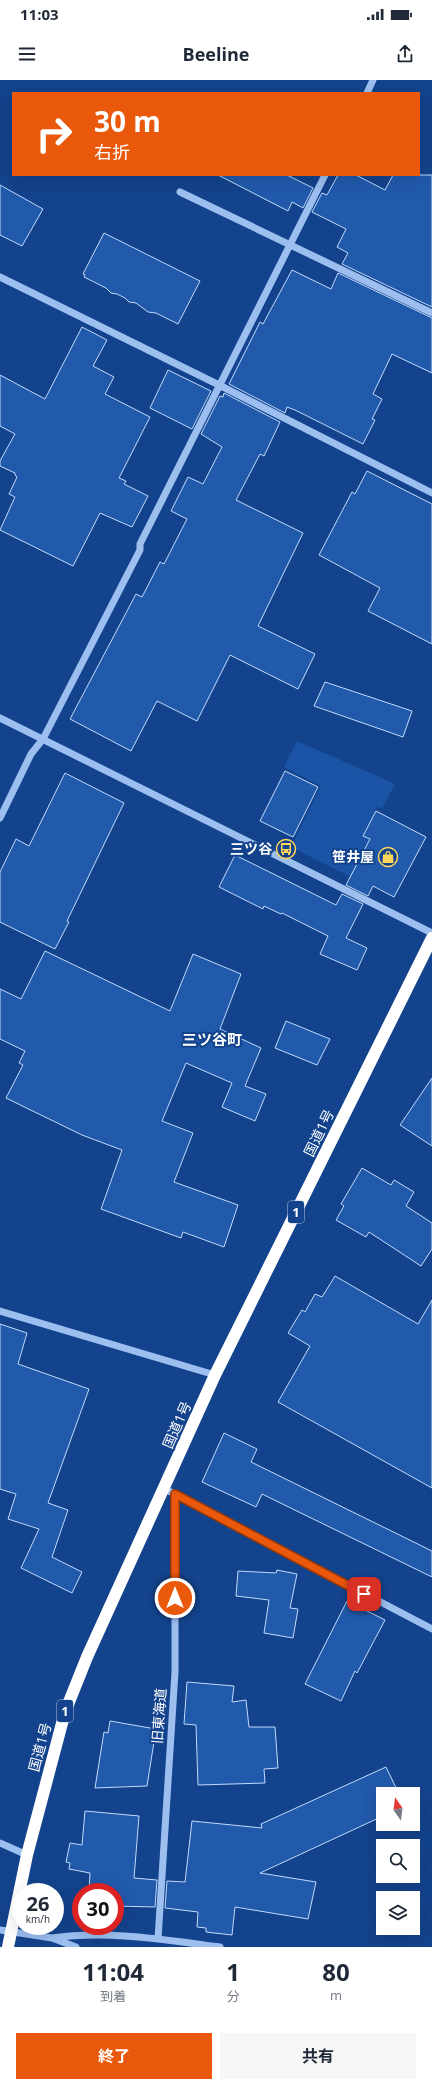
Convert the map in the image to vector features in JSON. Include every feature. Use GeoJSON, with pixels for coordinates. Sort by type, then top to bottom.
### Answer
{"type":"FeatureCollection","features":[{"type":"Feature","properties":{"kind":"highway","name":"国道1号"},"geometry":{"type":"LineString","coordinates":[[8,1947],[5,1931],[65,1712],[87,1657],[170,1491],[215,1375],[432,938]]}},
{"type":"Feature","properties":{"kind":"street"},"geometry":{"type":"LineString","coordinates":[[367,92],[373,80]]}},
{"type":"Feature","properties":{"kind":"street"},"geometry":{"type":"LineString","coordinates":[[0,818],[31,754],[43,739],[140,550],[140,544],[325,176]]}},
{"type":"Feature","properties":{"kind":"street"},"geometry":{"type":"LineString","coordinates":[[180,192],[432,313]]}},
{"type":"Feature","properties":{"kind":"street"},"geometry":{"type":"LineString","coordinates":[[0,277],[219,385],[432,494]]}},
{"type":"Feature","properties":{"kind":"street"},"geometry":{"type":"LineString","coordinates":[[0,718],[432,933]]}},
{"type":"Feature","properties":{"kind":"street"},"geometry":{"type":"LineString","coordinates":[[0,1311],[215,1375]]}},
{"type":"Feature","properties":{"kind":"street"},"geometry":{"type":"LineString","coordinates":[[170,1491],[432,1629]]}},
{"type":"Feature","properties":{"kind":"street","name":"旧東海道"},"geometry":{"type":"LineString","coordinates":[[158,1939],[175,1672],[170,1491]]}},
{"type":"Feature","properties":{"kind":"street"},"geometry":{"type":"LineString","coordinates":[[0,1843],[27,1855]]}},
{"type":"Feature","properties":{"kind":"street"},"geometry":{"type":"LineString","coordinates":[[5,1931],[52,1938],[76,1947]]}},
{"type":"Feature","properties":{"kind":"street"},"geometry":{"type":"LineString","coordinates":[[52,1938],[77,1934],[158,1939],[220,1947]]}},
{"type":"Feature","properties":{"kind":"shaded area"},"geometry":{"type":"Polygon","coordinates":[[[297,741],[395,784],[382,808],[377,807],[363,836],[370,839],[351,877],[291,847],[321,786],[284,767],[297,741]]]}},
{"type":"Feature","properties":{"kind":"building"},"geometry":{"type":"Polygon","coordinates":[[[432,175],[432,307],[342,264],[348,253],[337,247],[346,229],[312,212],[322,193],[327,195],[337,176],[358,176],[385,190],[392,176],[432,175]]]}},
{"type":"Feature","properties":{"kind":"building"},"geometry":{"type":"Polygon","coordinates":[[[220,176],[289,176],[313,188],[303,208],[292,202],[288,211],[220,176]]]}},
{"type":"Feature","properties":{"kind":"building"},"geometry":{"type":"Polygon","coordinates":[[[0,185],[43,209],[22,246],[0,235],[0,185]]]}},
{"type":"Feature","properties":{"kind":"building"},"geometry":{"type":"Polygon","coordinates":[[[104,233],[200,281],[178,324],[156,313],[148,312],[136,303],[129,302],[117,294],[111,293],[106,288],[84,277],[85,275],[83,274],[104,233]]]}},
{"type":"Feature","properties":{"kind":"building"},"geometry":{"type":"Polygon","coordinates":[[[292,270],[331,289],[338,273],[432,318],[432,373],[392,354],[373,394],[382,399],[372,419],[375,420],[363,444],[295,410],[287,407],[285,413],[229,384],[260,322],[263,324],[292,270]]]}},
{"type":"Feature","properties":{"kind":"building"},"geometry":{"type":"Polygon","coordinates":[[[82,327],[107,340],[93,366],[114,377],[105,394],[150,417],[119,478],[126,481],[124,484],[148,496],[132,527],[100,513],[73,566],[0,530],[15,497],[9,494],[17,477],[15,473],[0,466],[0,461],[15,434],[0,426],[0,375],[45,399],[82,327]]]}},
{"type":"Feature","properties":{"kind":"building"},"geometry":{"type":"Polygon","coordinates":[[[168,370],[211,391],[192,429],[150,408],[168,370]]]}},
{"type":"Feature","properties":{"kind":"building"},"geometry":{"type":"Polygon","coordinates":[[[224,393],[280,422],[264,456],[260,454],[236,500],[303,533],[258,626],[315,654],[298,689],[230,655],[197,721],[157,701],[131,751],[70,719],[136,594],[142,597],[160,562],[164,564],[187,519],[171,511],[188,477],[203,484],[222,447],[201,434],[220,396],[223,397],[224,393]]]}},
{"type":"Feature","properties":{"kind":"building"},"geometry":{"type":"Polygon","coordinates":[[[367,471],[432,504],[432,644],[368,611],[380,588],[319,555],[352,492],[355,494],[367,471]]]}},
{"type":"Feature","properties":{"kind":"building"},"geometry":{"type":"Polygon","coordinates":[[[325,682],[412,711],[403,737],[314,706],[325,682]]]}},
{"type":"Feature","properties":{"kind":"building"},"geometry":{"type":"Polygon","coordinates":[[[285,771],[318,787],[293,837],[260,821],[285,771]]]}},
{"type":"Feature","properties":{"kind":"building"},"geometry":{"type":"Polygon","coordinates":[[[65,773],[124,803],[55,949],[0,922],[0,872],[16,839],[29,846],[65,773]]]}},
{"type":"Feature","properties":{"kind":"building","name":"笹井屋"},"geometry":{"type":"Polygon","coordinates":[[[376,811],[426,837],[394,897],[373,886],[368,896],[346,885],[370,839],[363,836],[376,811]]]}},
{"type":"Feature","properties":{"kind":"building"},"geometry":{"type":"Polygon","coordinates":[[[235,855],[336,905],[342,894],[363,904],[346,938],[367,948],[357,970],[320,954],[328,936],[282,913],[281,914],[264,906],[263,909],[219,887],[235,855]]]}},
{"type":"Feature","properties":{"kind":"building"},"geometry":{"type":"Polygon","coordinates":[[[45,951],[170,1011],[193,954],[241,974],[220,1029],[261,1048],[245,1086],[266,1094],[255,1121],[222,1107],[232,1083],[186,1063],[162,1121],[193,1133],[174,1182],[238,1205],[224,1247],[183,1232],[181,1238],[101,1209],[122,1150],[82,1135],[6,1098],[23,1065],[19,1063],[25,1051],[0,1039],[0,989],[21,999],[45,951]]]}},
{"type":"Feature","properties":{"kind":"building"},"geometry":{"type":"Polygon","coordinates":[[[286,1021],[330,1039],[317,1065],[275,1048],[286,1021]]]}},
{"type":"Feature","properties":{"kind":"building"},"geometry":{"type":"Polygon","coordinates":[[[432,1078],[432,1146],[400,1125],[432,1078]]]}},
{"type":"Feature","properties":{"kind":"building"},"geometry":{"type":"Polygon","coordinates":[[[362,1168],[391,1185],[394,1180],[414,1192],[406,1206],[432,1223],[432,1249],[421,1266],[369,1232],[366,1237],[336,1220],[344,1206],[341,1204],[362,1168]]]}},
{"type":"Feature","properties":{"kind":"building"},"geometry":{"type":"Polygon","coordinates":[[[335,1276],[418,1324],[432,1300],[432,1488],[278,1402],[310,1346],[288,1333],[302,1310],[305,1312],[315,1294],[322,1297],[335,1276]]]}},
{"type":"Feature","properties":{"kind":"building"},"geometry":{"type":"Polygon","coordinates":[[[0,1324],[27,1333],[18,1364],[89,1389],[48,1503],[68,1510],[52,1557],[82,1572],[72,1593],[21,1568],[39,1529],[8,1519],[16,1494],[0,1489],[0,1324]]]}},
{"type":"Feature","properties":{"kind":"building"},"geometry":{"type":"Polygon","coordinates":[[[224,1433],[257,1449],[251,1462],[432,1551],[432,1577],[262,1494],[256,1507],[202,1482],[224,1433]]]}},
{"type":"Feature","properties":{"kind":"building"},"geometry":{"type":"Polygon","coordinates":[[[277,1570],[297,1574],[290,1608],[298,1609],[293,1638],[264,1633],[269,1600],[236,1596],[238,1571],[276,1573],[277,1570]]]}},
{"type":"Feature","properties":{"kind":"building"},"geometry":{"type":"Polygon","coordinates":[[[347,1601],[385,1620],[357,1673],[355,1671],[341,1701],[305,1684],[347,1601]]]}},
{"type":"Feature","properties":{"kind":"building"},"geometry":{"type":"Polygon","coordinates":[[[187,1682],[234,1686],[232,1702],[246,1700],[249,1727],[275,1727],[278,1768],[264,1769],[265,1783],[198,1785],[196,1725],[184,1724],[187,1682]]]}},
{"type":"Feature","properties":{"kind":"building"},"geometry":{"type":"Polygon","coordinates":[[[110,1721],[156,1729],[147,1786],[95,1788],[104,1732],[108,1733],[110,1721]]]}},
{"type":"Feature","properties":{"kind":"building"},"geometry":{"type":"Polygon","coordinates":[[[386,1767],[396,1787],[376,1787],[376,1819],[260,1873],[316,1882],[308,1919],[235,1907],[232,1935],[206,1932],[206,1928],[197,1927],[198,1912],[165,1908],[167,1881],[185,1882],[192,1821],[262,1828],[261,1824],[386,1767]]]}},
{"type":"Feature","properties":{"kind":"building"},"geometry":{"type":"Polygon","coordinates":[[[85,1811],[139,1816],[134,1878],[157,1880],[155,1907],[124,1906],[124,1883],[89,1883],[90,1873],[69,1869],[70,1863],[66,1862],[70,1843],[82,1845],[85,1811]]]}},
{"type":"Feature","properties":{"kind":"place","name":"三ツ谷"},"geometry":{"type":"Point","coordinates":[286,849]}},
{"type":"Feature","properties":{"kind":"place","name":"笹井屋"},"geometry":{"type":"Point","coordinates":[388,857]}},
{"type":"Feature","properties":{"kind":"district","name":"三ツ谷町"},"geometry":{"type":"Point","coordinates":[212,1040]}},
{"type":"Feature","properties":{"kind":"route"},"geometry":{"type":"LineString","coordinates":[[175,1598],[175,1494],[364,1594]]}}]}
